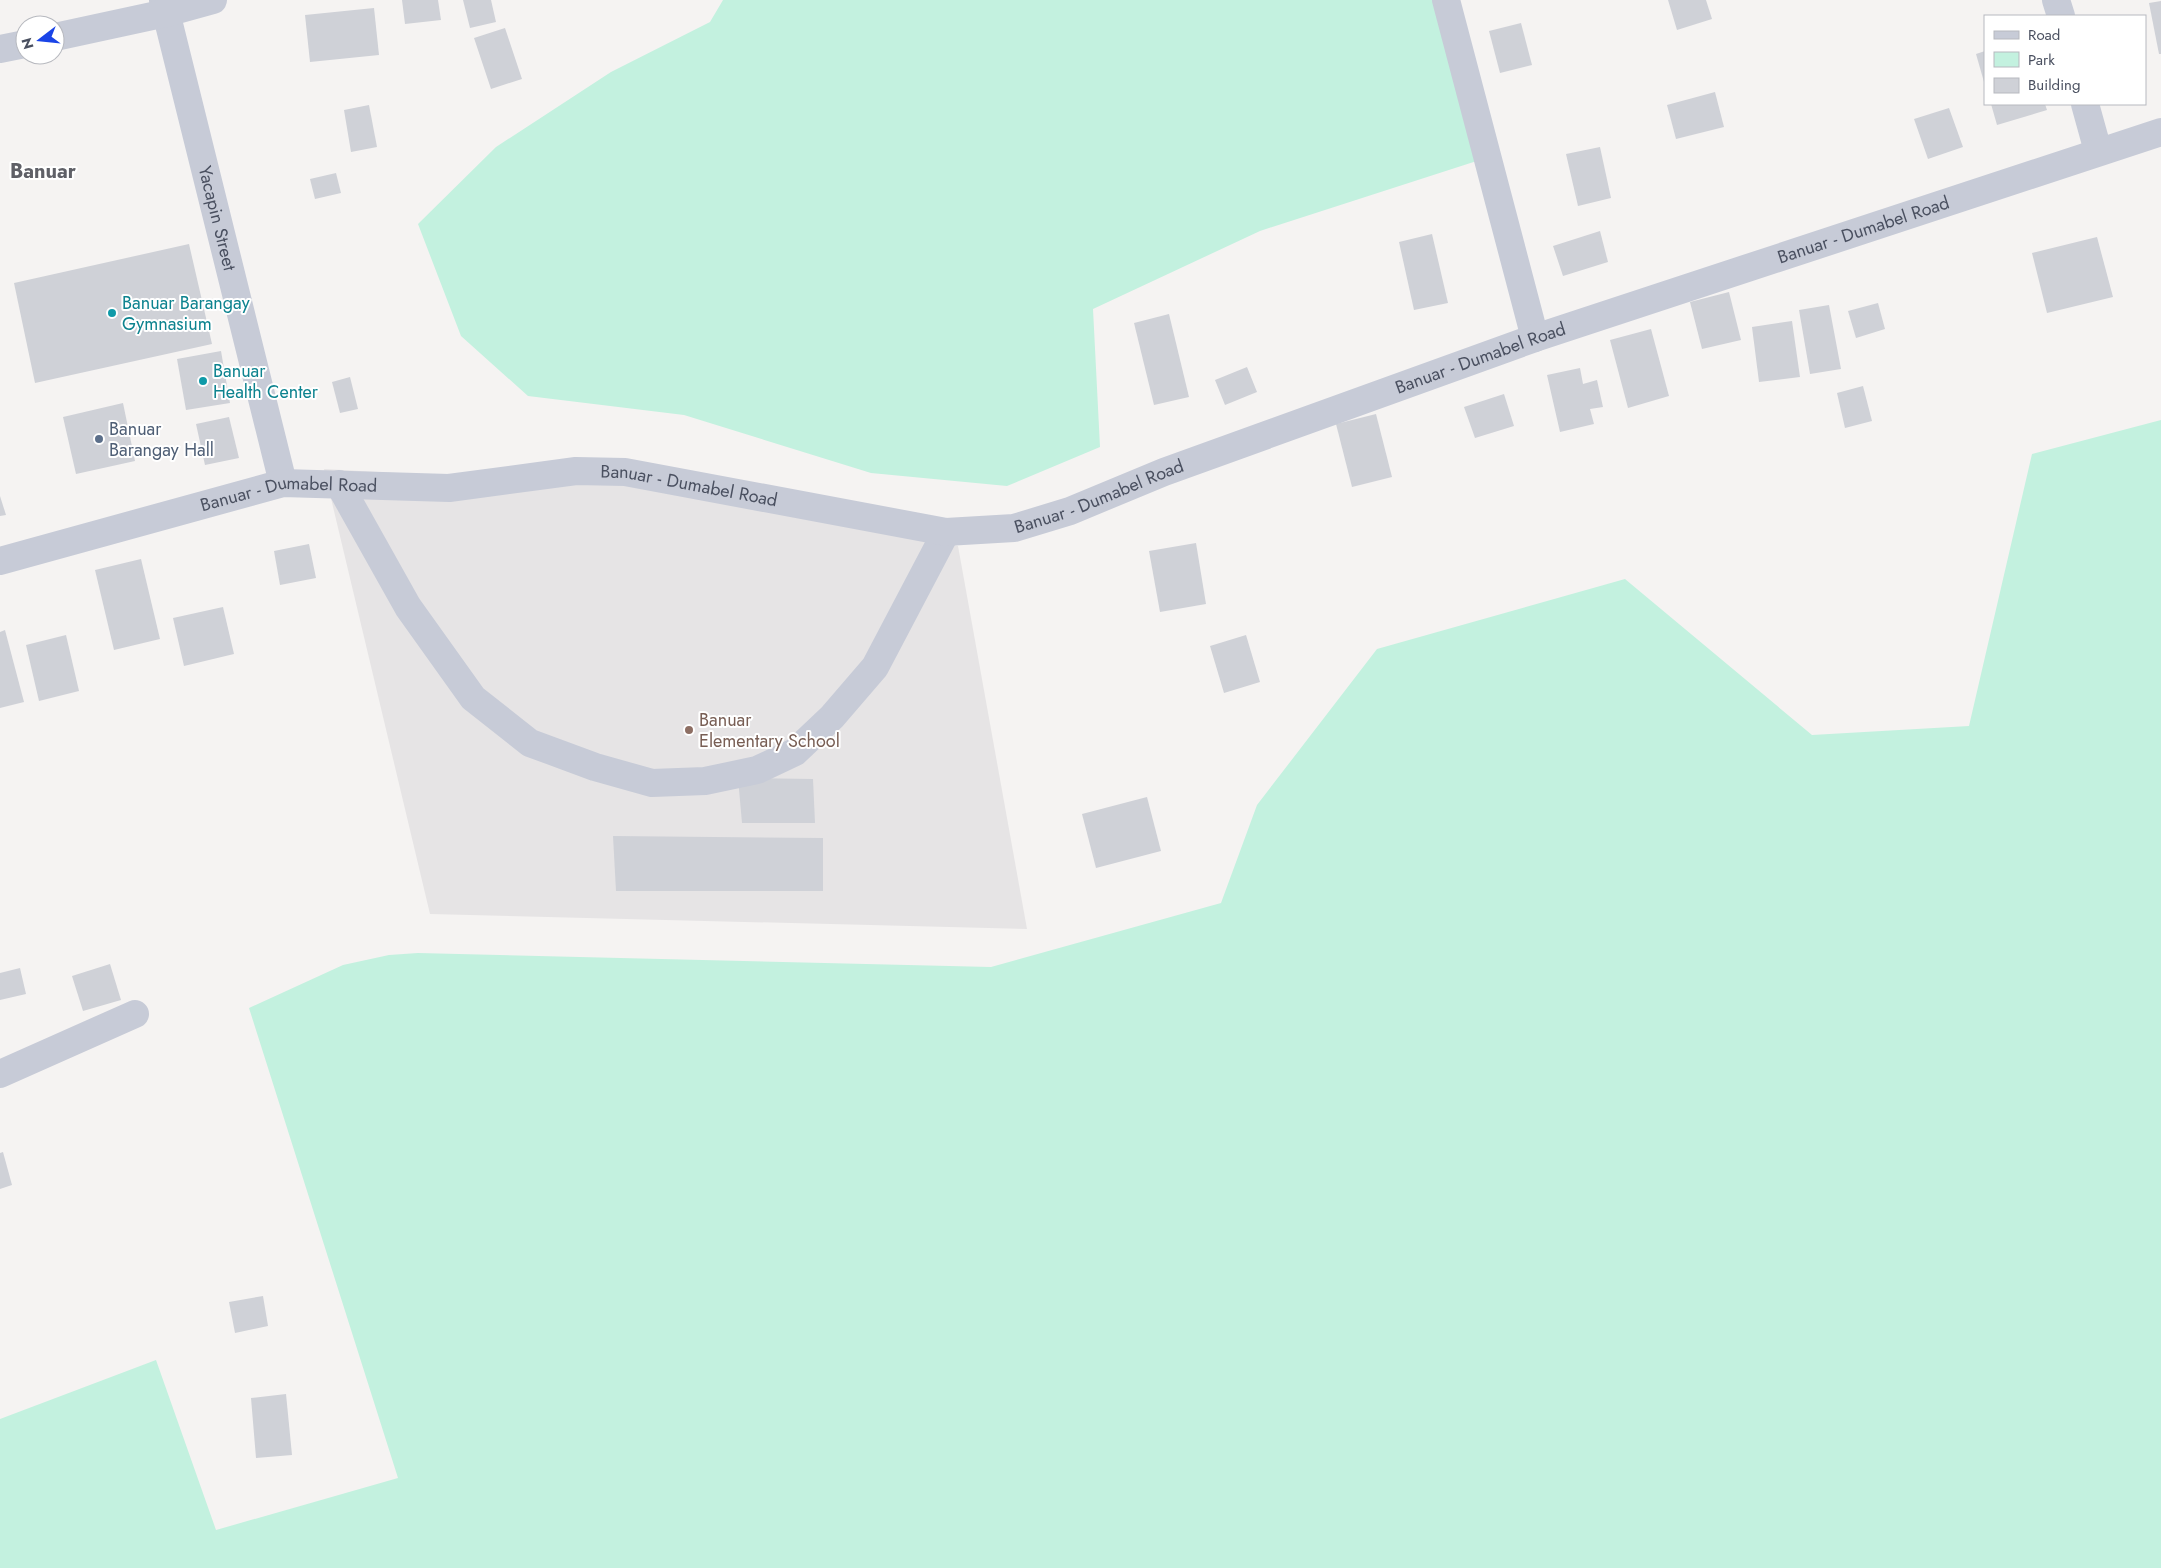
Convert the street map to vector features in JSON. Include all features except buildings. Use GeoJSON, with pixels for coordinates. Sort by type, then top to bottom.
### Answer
{"type":"FeatureCollection","features":[{"type":"Feature","properties":{"kind":"street"},"geometry":{"type":"LineString","coordinates":[[65,34],[164,7],[213,0]]}},
{"type":"Feature","properties":{"kind":"street"},"geometry":{"type":"LineString","coordinates":[[1446,0],[1535,338]]}},
{"type":"Feature","properties":{"kind":"street"},"geometry":{"type":"LineString","coordinates":[[2056,0],[2061,15]]}},
{"type":"Feature","properties":{"kind":"street","name":"Yacapin Street"},"geometry":{"type":"LineString","coordinates":[[164,7],[283,483]]}},
{"type":"Feature","properties":{"kind":"street"},"geometry":{"type":"LineString","coordinates":[[0,49],[15,46]]}},
{"type":"Feature","properties":{"kind":"street"},"geometry":{"type":"LineString","coordinates":[[2085,105],[2098,151]]}},
{"type":"Feature","properties":{"kind":"street","name":"Banuar - Dumabel Road"},"geometry":{"type":"LineString","coordinates":[[0,561],[283,483],[449,488],[576,471],[625,472],[946,532],[1014,528],[1070,511],[1164,472],[1535,338],[2098,151],[2161,132]]}},
{"type":"Feature","properties":{"kind":"street"},"geometry":{"type":"LineString","coordinates":[[339,484],[408,607],[473,698],[530,743],[595,768],[652,783],[704,781],[757,770],[795,752],[832,717],[875,667],[946,532]]}},
{"type":"Feature","properties":{"kind":"street"},"geometry":{"type":"LineString","coordinates":[[0,1074],[135,1014]]}},
{"type":"Feature","properties":{"kind":"shaded area","name":"Banuar Elementary School"},"geometry":{"type":"Polygon","coordinates":[[[324,469],[636,486],[958,546],[1027,929],[430,914],[324,469]]]}},
{"type":"Feature","properties":{"kind":"green space"},"geometry":{"type":"Polygon","coordinates":[[[723,0],[1446,0],[1486,158],[1260,231],[1093,309],[1100,447],[1007,486],[871,473],[684,415],[528,396],[461,336],[418,224],[496,147],[611,72],[710,22],[723,0]]]}},
{"type":"Feature","properties":{"kind":"green space"},"geometry":{"type":"Polygon","coordinates":[[[2161,420],[2161,1568],[0,1568],[0,1419],[156,1360],[216,1530],[398,1478],[249,1008],[343,965],[389,955],[418,953],[991,967],[1221,903],[1257,805],[1377,649],[1625,579],[1812,735],[1969,726],[2032,454],[2161,420]]]}},
{"type":"Feature","properties":{"kind":"place","name":"Banuar Barangay Gymnasium"},"geometry":{"type":"Point","coordinates":[112,313]}},
{"type":"Feature","properties":{"kind":"place","name":"Banuar Health Center"},"geometry":{"type":"Point","coordinates":[203,381]}},
{"type":"Feature","properties":{"kind":"place","name":"Banuar Barangay Hall"},"geometry":{"type":"Point","coordinates":[99,439]}},
{"type":"Feature","properties":{"kind":"place","name":"Banuar Elementary School"},"geometry":{"type":"Point","coordinates":[689,730]}},
{"type":"Feature","properties":{"kind":"district","name":"Banuar"},"geometry":{"type":"Point","coordinates":[43,171]}}]}
